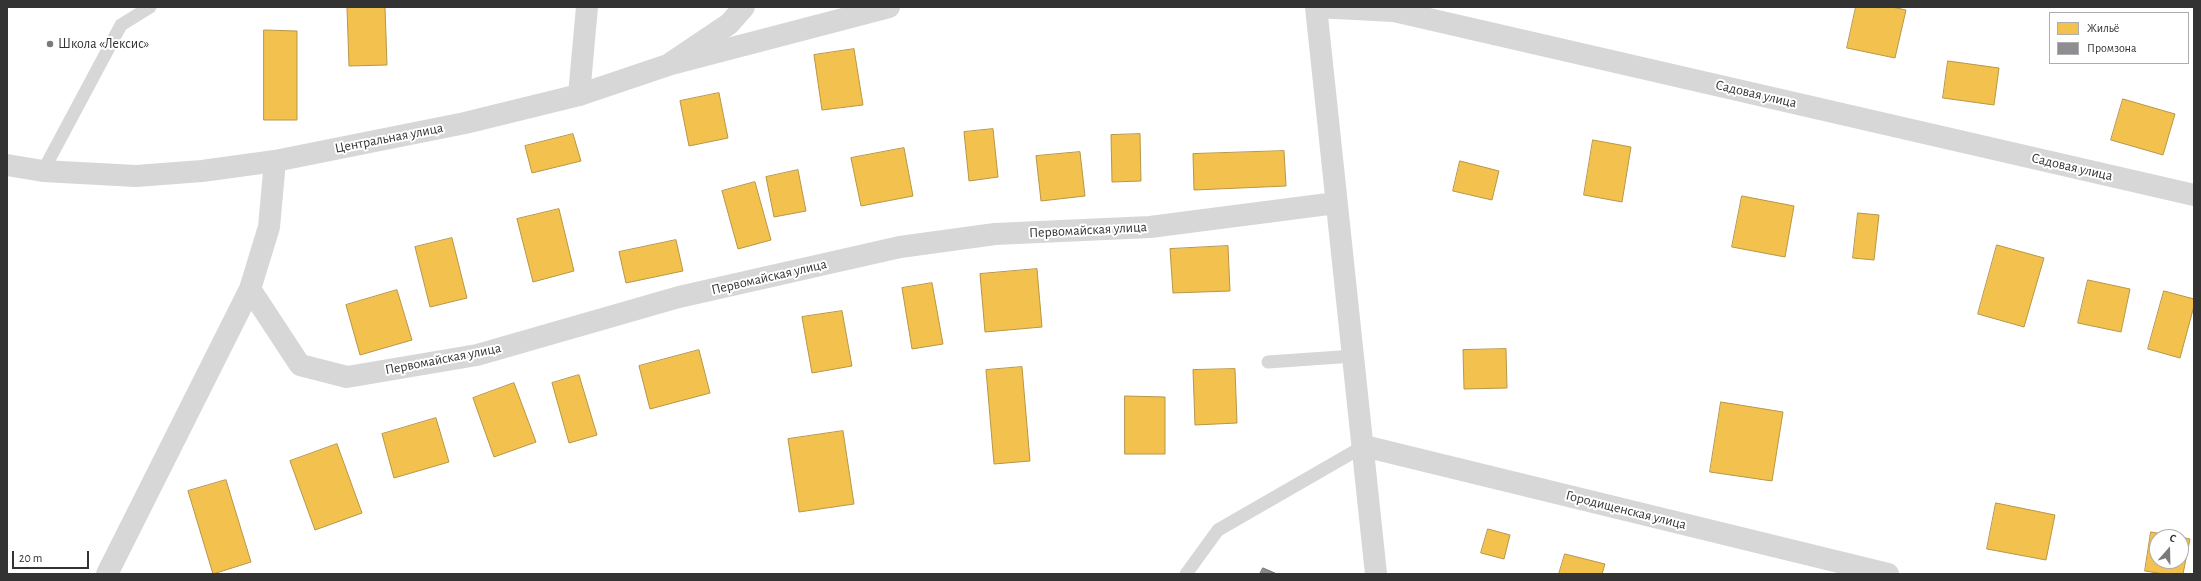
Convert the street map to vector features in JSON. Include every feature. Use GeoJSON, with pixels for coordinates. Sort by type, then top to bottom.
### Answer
{"type":"FeatureCollection","features":[{"type":"Feature","properties":{"kind":"street"},"geometry":{"type":"LineString","coordinates":[[579,96],[587,7]]}},
{"type":"Feature","properties":{"kind":"street","name":"Центральная улица"},"geometry":{"type":"LineString","coordinates":[[7,165],[43,171],[136,176],[202,171],[275,161],[465,123],[579,96],[668,65],[728,24],[744,7]]}},
{"type":"Feature","properties":{"kind":"street"},"geometry":{"type":"LineString","coordinates":[[668,65],[889,7]]}},
{"type":"Feature","properties":{"kind":"street"},"geometry":{"type":"LineString","coordinates":[[1316,7],[1336,203],[1364,446],[1376,574]]}},
{"type":"Feature","properties":{"kind":"street","name":"Садовая улица"},"geometry":{"type":"LineString","coordinates":[[1316,7],[1394,11],[2194,195]]}},
{"type":"Feature","properties":{"kind":"street"},"geometry":{"type":"LineString","coordinates":[[107,574],[250,289],[269,227],[275,161]]}},
{"type":"Feature","properties":{"kind":"street","name":"Первомайская улица"},"geometry":{"type":"LineString","coordinates":[[250,289],[300,365],[347,377],[477,355],[679,297],[900,247],[995,234],[1150,227],[1336,203]]}},
{"type":"Feature","properties":{"kind":"street","name":"Городищенская улица"},"geometry":{"type":"LineString","coordinates":[[1364,446],[1888,574]]}},
{"type":"Feature","properties":{"kind":"lane"},"geometry":{"type":"LineString","coordinates":[[43,171],[121,24],[150,7]]}},
{"type":"Feature","properties":{"kind":"lane"},"geometry":{"type":"LineString","coordinates":[[66,127],[80,127]]}},
{"type":"Feature","properties":{"kind":"lane"},"geometry":{"type":"LineString","coordinates":[[1268,362],[1354,356]]}},
{"type":"Feature","properties":{"kind":"lane"},"geometry":{"type":"LineString","coordinates":[[1186,574],[1218,530],[1364,446]]}},
{"type":"Feature","properties":{"kind":"building: Жильё"},"geometry":{"type":"Polygon","coordinates":[[[385,7],[387,65],[349,66],[347,8],[385,7]]]}},
{"type":"Feature","properties":{"kind":"building: Жильё"},"geometry":{"type":"Polygon","coordinates":[[[1856,7],[1892,7],[1906,10],[1895,58],[1847,48],[1856,7]]]}},
{"type":"Feature","properties":{"kind":"building: Жильё"},"geometry":{"type":"Polygon","coordinates":[[[264,30],[297,31],[297,120],[264,120],[264,30]]]}},
{"type":"Feature","properties":{"kind":"building: Жильё"},"geometry":{"type":"Polygon","coordinates":[[[854,49],[863,105],[822,110],[814,55],[854,49]]]}},
{"type":"Feature","properties":{"kind":"building: Жильё"},"geometry":{"type":"Polygon","coordinates":[[[1948,61],[1999,68],[1994,105],[1943,98],[1948,61]]]}},
{"type":"Feature","properties":{"kind":"building: Жильё"},"geometry":{"type":"Polygon","coordinates":[[[719,93],[728,138],[689,146],[680,101],[719,93]]]}},
{"type":"Feature","properties":{"kind":"building: Жильё"},"geometry":{"type":"Polygon","coordinates":[[[2123,99],[2175,114],[2163,155],[2111,140],[2123,99]]]}},
{"type":"Feature","properties":{"kind":"building: Жильё"},"geometry":{"type":"Polygon","coordinates":[[[993,129],[998,177],[969,181],[964,132],[993,129]]]}},
{"type":"Feature","properties":{"kind":"building: Жильё"},"geometry":{"type":"Polygon","coordinates":[[[573,134],[581,161],[532,173],[525,146],[573,134]]]}},
{"type":"Feature","properties":{"kind":"building: Жильё"},"geometry":{"type":"Polygon","coordinates":[[[1140,134],[1141,181],[1112,182],[1111,135],[1140,134]]]}},
{"type":"Feature","properties":{"kind":"building: Жильё"},"geometry":{"type":"Polygon","coordinates":[[[1593,140],[1631,147],[1622,202],[1584,195],[1593,140]]]}},
{"type":"Feature","properties":{"kind":"building: Жильё"},"geometry":{"type":"Polygon","coordinates":[[[904,148],[913,196],[861,206],[851,158],[904,148]]]}},
{"type":"Feature","properties":{"kind":"building: Жильё"},"geometry":{"type":"Polygon","coordinates":[[[1284,151],[1286,186],[1194,190],[1193,154],[1284,151]]]}},
{"type":"Feature","properties":{"kind":"building: Жильё"},"geometry":{"type":"Polygon","coordinates":[[[1080,152],[1085,196],[1041,201],[1036,156],[1080,152]]]}},
{"type":"Feature","properties":{"kind":"building: Жильё"},"geometry":{"type":"Polygon","coordinates":[[[1460,161],[1499,171],[1492,200],[1453,191],[1460,161]]]}},
{"type":"Feature","properties":{"kind":"building: Жильё"},"geometry":{"type":"Polygon","coordinates":[[[798,170],[806,211],[774,217],[766,177],[798,170]]]}},
{"type":"Feature","properties":{"kind":"building: Жильё"},"geometry":{"type":"Polygon","coordinates":[[[755,182],[771,240],[738,249],[722,191],[755,182]]]}},
{"type":"Feature","properties":{"kind":"building: Жильё"},"geometry":{"type":"Polygon","coordinates":[[[1742,196],[1794,206],[1785,257],[1732,247],[1742,196]]]}},
{"type":"Feature","properties":{"kind":"building: Жильё"},"geometry":{"type":"Polygon","coordinates":[[[559,209],[574,271],[533,282],[517,219],[559,209]]]}},
{"type":"Feature","properties":{"kind":"building: Жильё"},"geometry":{"type":"Polygon","coordinates":[[[1858,213],[1879,215],[1874,260],[1853,258],[1858,213]]]}},
{"type":"Feature","properties":{"kind":"building: Жильё"},"geometry":{"type":"Polygon","coordinates":[[[452,238],[467,298],[430,307],[415,247],[452,238]]]}},
{"type":"Feature","properties":{"kind":"building: Жильё"},"geometry":{"type":"Polygon","coordinates":[[[676,240],[683,271],[626,283],[619,252],[676,240]]]}},
{"type":"Feature","properties":{"kind":"building: Жильё"},"geometry":{"type":"Polygon","coordinates":[[[1997,245],[2044,258],[2024,327],[1978,314],[1997,245]]]}},
{"type":"Feature","properties":{"kind":"building: Жильё"},"geometry":{"type":"Polygon","coordinates":[[[1228,246],[1230,291],[1173,293],[1170,249],[1228,246]]]}},
{"type":"Feature","properties":{"kind":"building: Жильё"},"geometry":{"type":"Polygon","coordinates":[[[1037,269],[1042,327],[985,332],[980,274],[1037,269]]]}},
{"type":"Feature","properties":{"kind":"building: Жильё"},"geometry":{"type":"Polygon","coordinates":[[[2088,280],[2130,289],[2121,332],[2078,323],[2088,280]]]}},
{"type":"Feature","properties":{"kind":"building: Жильё"},"geometry":{"type":"Polygon","coordinates":[[[932,283],[943,344],[912,349],[902,288],[932,283]]]}},
{"type":"Feature","properties":{"kind":"building: Жильё"},"geometry":{"type":"Polygon","coordinates":[[[397,290],[412,340],[360,355],[346,305],[397,290]]]}},
{"type":"Feature","properties":{"kind":"building: Жильё"},"geometry":{"type":"Polygon","coordinates":[[[2164,291],[2194,299],[2194,306],[2180,358],[2148,349],[2164,291]]]}},
{"type":"Feature","properties":{"kind":"building: Жильё"},"geometry":{"type":"Polygon","coordinates":[[[842,311],[852,366],[812,373],[802,317],[842,311]]]}},
{"type":"Feature","properties":{"kind":"building: Жильё"},"geometry":{"type":"Polygon","coordinates":[[[1506,349],[1507,388],[1464,389],[1463,350],[1506,349]]]}},
{"type":"Feature","properties":{"kind":"building: Жильё"},"geometry":{"type":"Polygon","coordinates":[[[699,350],[710,393],[650,409],[639,366],[699,350]]]}},
{"type":"Feature","properties":{"kind":"building: Жильё"},"geometry":{"type":"Polygon","coordinates":[[[1022,367],[1030,461],[994,464],[986,370],[1022,367]]]}},
{"type":"Feature","properties":{"kind":"building: Жильё"},"geometry":{"type":"Polygon","coordinates":[[[1235,369],[1237,423],[1195,425],[1193,370],[1235,369]]]}},
{"type":"Feature","properties":{"kind":"building: Жильё"},"geometry":{"type":"Polygon","coordinates":[[[579,375],[597,435],[569,443],[552,383],[579,375]]]}},
{"type":"Feature","properties":{"kind":"building: Жильё"},"geometry":{"type":"Polygon","coordinates":[[[514,383],[536,442],[494,457],[473,398],[514,383]]]}},
{"type":"Feature","properties":{"kind":"building: Жильё"},"geometry":{"type":"Polygon","coordinates":[[[1125,396],[1165,397],[1165,454],[1125,454],[1125,396]]]}},
{"type":"Feature","properties":{"kind":"building: Жильё"},"geometry":{"type":"Polygon","coordinates":[[[1721,402],[1783,412],[1772,481],[1710,472],[1721,402]]]}},
{"type":"Feature","properties":{"kind":"building: Жильё"},"geometry":{"type":"Polygon","coordinates":[[[436,418],[449,462],[394,478],[382,434],[436,418]]]}},
{"type":"Feature","properties":{"kind":"building: Жильё"},"geometry":{"type":"Polygon","coordinates":[[[843,431],[854,504],[799,512],[788,439],[843,431]]]}},
{"type":"Feature","properties":{"kind":"building: Жильё"},"geometry":{"type":"Polygon","coordinates":[[[337,444],[362,513],[315,530],[290,461],[337,444]]]}},
{"type":"Feature","properties":{"kind":"building: Жильё"},"geometry":{"type":"Polygon","coordinates":[[[226,480],[251,562],[213,574],[188,491],[226,480]]]}},
{"type":"Feature","properties":{"kind":"building: Жильё"},"geometry":{"type":"Polygon","coordinates":[[[1996,503],[2055,515],[2046,560],[1987,549],[1996,503]]]}},
{"type":"Feature","properties":{"kind":"building: Жильё"},"geometry":{"type":"Polygon","coordinates":[[[1488,529],[1510,535],[1504,559],[1481,553],[1488,529]]]}},
{"type":"Feature","properties":{"kind":"building: Жильё"},"geometry":{"type":"Polygon","coordinates":[[[2149,545],[2149,569],[2184,569],[2183,574],[2164,574],[2145,571],[2149,545]]]}},
{"type":"Feature","properties":{"kind":"building: Жильё"},"geometry":{"type":"Polygon","coordinates":[[[1565,554],[1605,564],[1602,574],[1559,574],[1565,554]]]}},
{"type":"Feature","properties":{"kind":"building: Промзона"},"geometry":{"type":"Polygon","coordinates":[[[1263,568],[1277,574],[1260,574],[1263,568]]]}},
{"type":"Feature","properties":{"kind":"place","name":"Школа «Лексис»"},"geometry":{"type":"Point","coordinates":[50,44]}}]}
